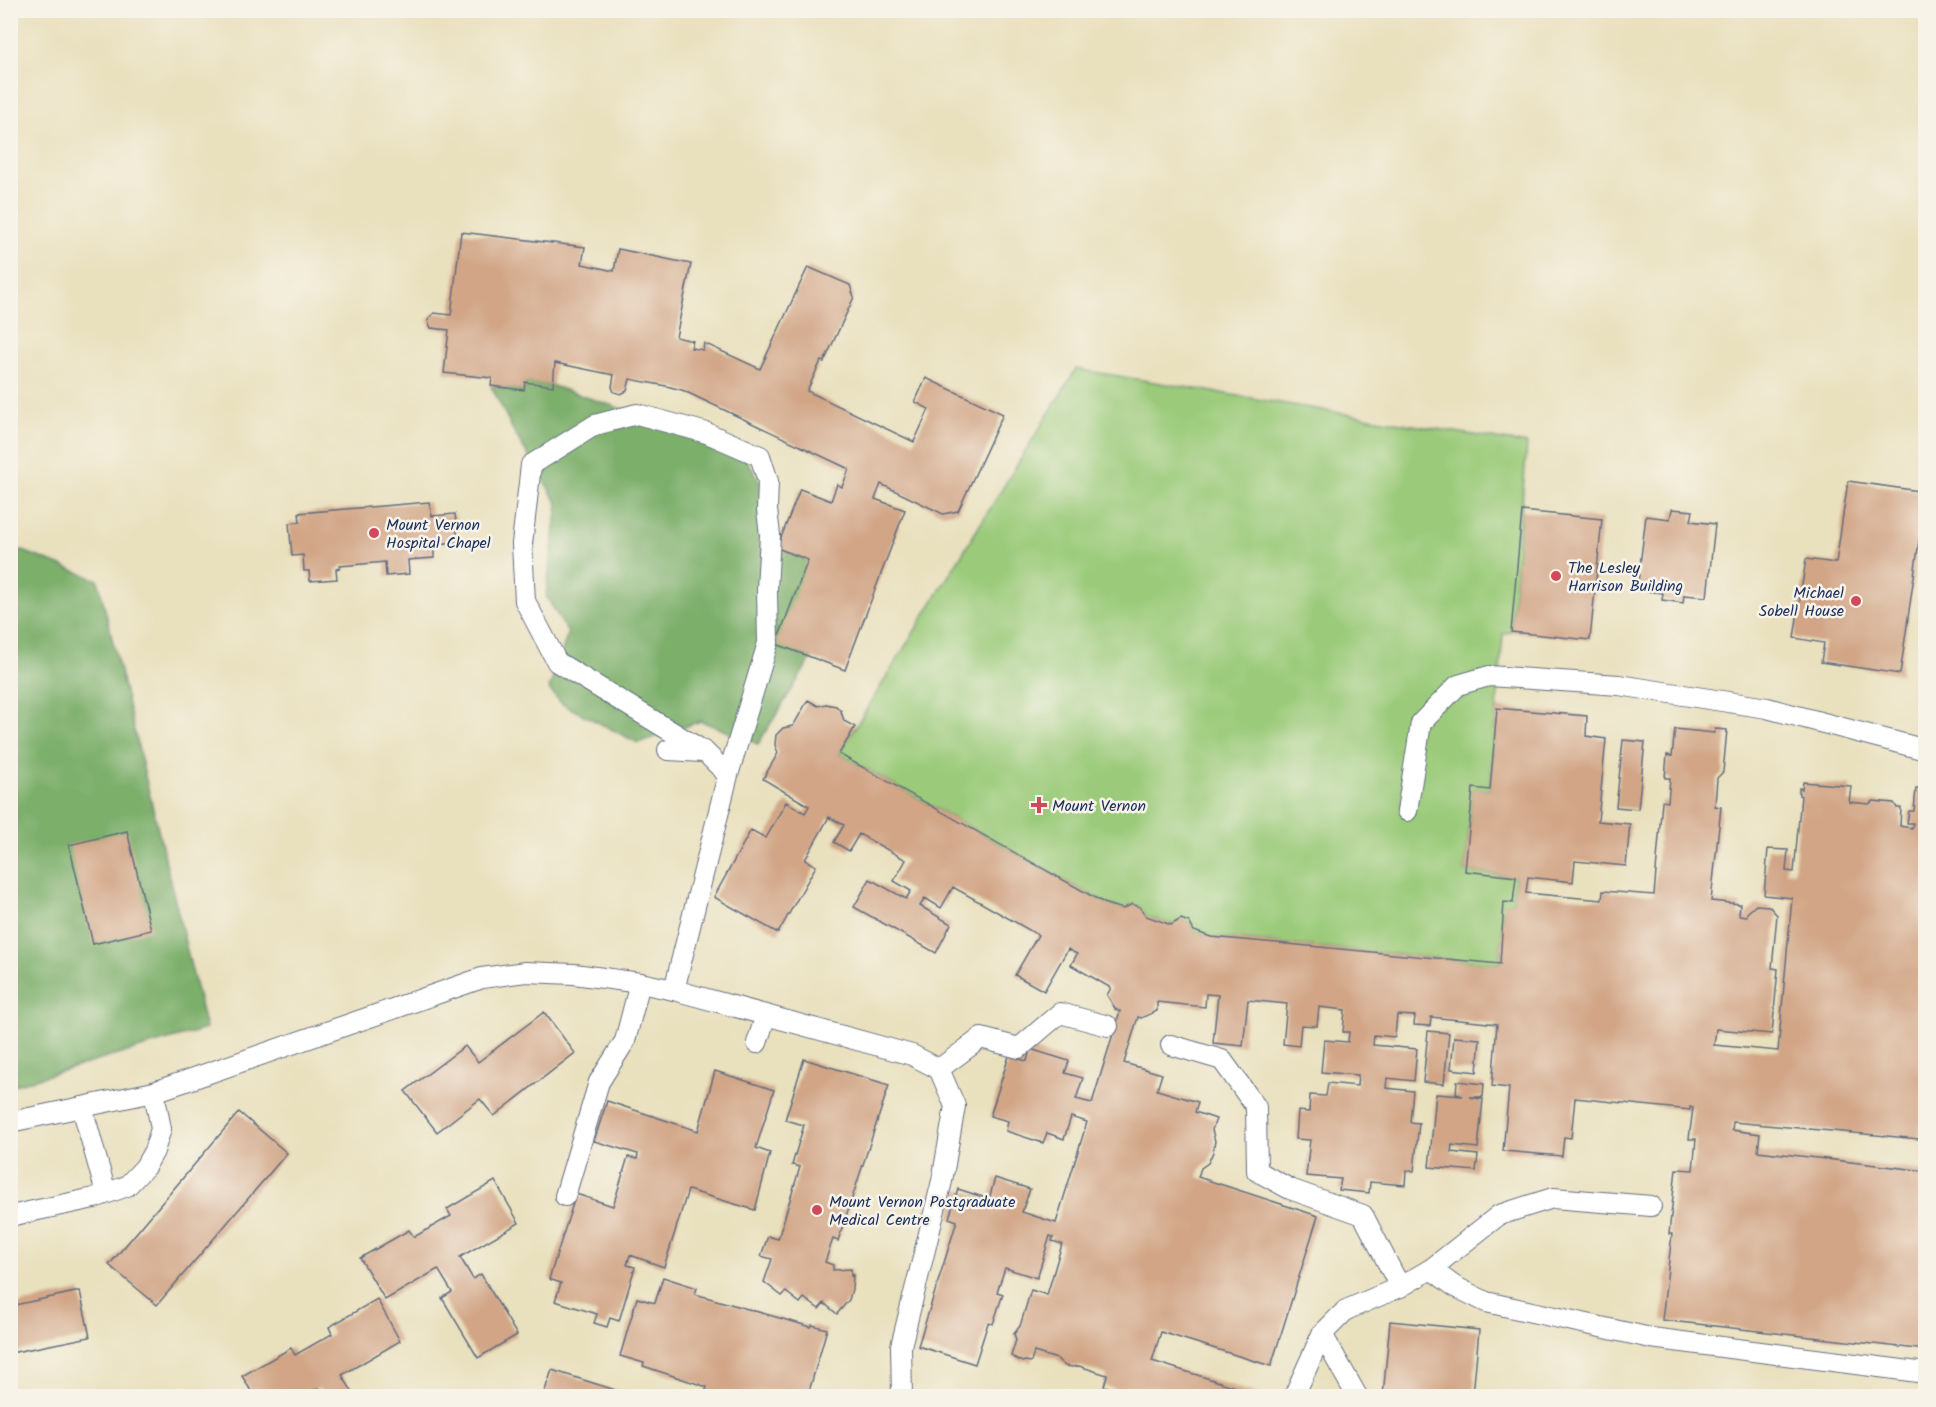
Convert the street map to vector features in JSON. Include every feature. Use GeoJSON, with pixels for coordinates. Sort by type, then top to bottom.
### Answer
{"type":"FeatureCollection","features":[{"type":"Feature","properties":{"kind":"lane"},"geometry":{"type":"LineString","coordinates":[[674,990],[728,775],[768,644],[767,589],[770,535],[767,510],[768,482],[760,456],[707,434],[637,414],[595,425],[531,465],[522,544],[525,601],[557,662],[705,752],[728,775]]}},
{"type":"Feature","properties":{"kind":"lane"},"geometry":{"type":"LineString","coordinates":[[1407,812],[1421,723],[1458,685],[1489,676],[1619,685],[1767,708],[1926,750]]}},
{"type":"Feature","properties":{"kind":"lane"},"geometry":{"type":"LineString","coordinates":[[668,750],[705,752]]}},
{"type":"Feature","properties":{"kind":"lane"},"geometry":{"type":"LineString","coordinates":[[10,1122],[154,1092],[482,978],[525,972],[573,974],[674,990],[912,1055],[939,1069],[955,1106],[942,1181],[901,1346],[902,1396]]}},
{"type":"Feature","properties":{"kind":"lane"},"geometry":{"type":"LineString","coordinates":[[565,1196],[599,1082],[625,1041],[640,983]]}},
{"type":"Feature","properties":{"kind":"lane"},"geometry":{"type":"LineString","coordinates":[[939,1069],[981,1038],[1019,1048],[1060,1013],[1108,1026]]}},
{"type":"Feature","properties":{"kind":"lane"},"geometry":{"type":"LineString","coordinates":[[757,1043],[766,1015]]}},
{"type":"Feature","properties":{"kind":"lane"},"geometry":{"type":"LineString","coordinates":[[1171,1045],[1222,1060],[1256,1107],[1257,1171],[1290,1189],[1363,1215],[1400,1287]]}},
{"type":"Feature","properties":{"kind":"lane"},"geometry":{"type":"LineString","coordinates":[[10,1216],[94,1198],[127,1186],[145,1167],[154,1151],[161,1129],[154,1092]]}},
{"type":"Feature","properties":{"kind":"lane"},"geometry":{"type":"LineString","coordinates":[[82,1107],[106,1193]]}},
{"type":"Feature","properties":{"kind":"lane"},"geometry":{"type":"LineString","coordinates":[[1294,1396],[1322,1334],[1346,1310],[1400,1287],[1431,1269],[1499,1215],[1553,1198],[1651,1206]]}},
{"type":"Feature","properties":{"kind":"lane"},"geometry":{"type":"LineString","coordinates":[[1431,1269],[1454,1286],[1486,1302],[1651,1338],[1926,1373]]}},
{"type":"Feature","properties":{"kind":"lane"},"geometry":{"type":"LineString","coordinates":[[1322,1334],[1357,1396]]}},
{"type":"Feature","properties":{"kind":"green space"},"geometry":{"type":"Polygon","coordinates":[[[1076,369],[1527,444],[1511,632],[1503,634],[1490,790],[1473,789],[1465,871],[1516,877],[1513,903],[1504,903],[1500,964],[1211,937],[1194,931],[1189,922],[1181,919],[1171,925],[1146,916],[1140,907],[1132,904],[1123,909],[1106,904],[839,754],[1076,369]]]}},
{"type":"Feature","properties":{"kind":"green space"},"geometry":{"type":"Polygon","coordinates":[[[525,382],[553,386],[706,437],[742,453],[760,481],[777,548],[808,560],[812,657],[758,744],[701,721],[638,743],[562,704],[549,689],[568,633],[546,596],[558,504],[514,432],[491,386],[523,390],[525,382]]]}},
{"type":"Feature","properties":{"kind":"green space"},"geometry":{"type":"Polygon","coordinates":[[[10,546],[98,580],[206,1029],[11,1086],[10,546]]]}},
{"type":"Feature","properties":{"kind":"building"},"geometry":{"type":"Polygon","coordinates":[[[461,232],[585,247],[582,264],[614,271],[618,249],[691,264],[676,337],[693,341],[691,348],[703,350],[704,343],[760,369],[808,267],[850,285],[854,297],[824,362],[821,361],[807,391],[914,442],[929,409],[915,402],[926,378],[1003,414],[958,511],[943,514],[881,484],[875,499],[905,510],[845,670],[776,644],[808,560],[777,548],[800,489],[831,501],[837,484],[842,487],[849,469],[682,390],[666,386],[630,379],[627,391],[621,394],[614,392],[612,387],[614,375],[555,363],[553,386],[525,382],[524,390],[491,386],[492,378],[444,373],[449,330],[431,328],[428,321],[434,313],[451,315],[461,232]]]}},
{"type":"Feature","properties":{"kind":"building","name":"Michael Sobell House"},"geometry":{"type":"Polygon","coordinates":[[[1848,481],[1926,492],[1900,674],[1821,662],[1824,643],[1794,638],[1806,559],[1836,563],[1848,481]]]}},
{"type":"Feature","properties":{"kind":"building","name":"Mount Vernon Hospital Chapel"},"geometry":{"type":"Polygon","coordinates":[[[429,502],[432,516],[455,514],[458,542],[434,544],[434,558],[408,560],[409,574],[386,576],[385,562],[340,566],[336,569],[337,579],[310,581],[309,571],[304,571],[303,555],[292,556],[289,523],[300,522],[299,513],[429,502]]]}},
{"type":"Feature","properties":{"kind":"building"},"geometry":{"type":"Polygon","coordinates":[[[1672,509],[1693,511],[1691,521],[1715,524],[1707,597],[1684,595],[1683,603],[1662,600],[1663,593],[1637,590],[1646,516],[1670,519],[1672,509]]]}},
{"type":"Feature","properties":{"kind":"building","name":"The Lesley Harrison Building"},"geometry":{"type":"Polygon","coordinates":[[[1522,511],[1602,519],[1590,640],[1511,632],[1522,511]]]}},
{"type":"Feature","properties":{"kind":"building"},"geometry":{"type":"Polygon","coordinates":[[[808,700],[818,706],[826,704],[836,706],[841,711],[844,721],[855,727],[839,754],[1106,904],[1123,909],[1132,904],[1140,907],[1146,916],[1171,925],[1181,919],[1189,922],[1194,931],[1211,937],[1500,964],[1504,902],[1513,903],[1516,877],[1465,871],[1473,788],[1490,790],[1497,708],[1587,716],[1586,736],[1606,739],[1598,821],[1630,824],[1626,866],[1575,861],[1573,882],[1528,877],[1526,893],[1602,900],[1603,891],[1654,895],[1662,801],[1668,802],[1670,778],[1665,778],[1667,755],[1672,756],[1675,729],[1714,733],[1715,729],[1727,730],[1723,772],[1717,778],[1715,806],[1721,807],[1711,901],[1740,904],[1739,915],[1747,916],[1747,913],[1756,905],[1769,906],[1777,915],[1772,968],[1778,969],[1772,1034],[1716,1029],[1714,1045],[1778,1051],[1792,898],[1764,895],[1768,849],[1788,850],[1786,871],[1794,872],[1801,796],[1799,788],[1802,789],[1803,782],[1851,786],[1849,802],[1894,803],[1897,808],[1901,808],[1900,826],[1912,828],[1913,823],[1907,823],[1909,811],[1914,811],[1916,788],[1926,789],[1926,1081],[1919,1139],[1733,1122],[1732,1130],[1760,1134],[1758,1151],[1926,1171],[1926,1350],[1662,1320],[1672,1234],[1669,1234],[1676,1169],[1693,1170],[1696,1139],[1689,1139],[1693,1108],[1690,1107],[1690,1110],[1575,1098],[1571,1138],[1564,1137],[1562,1156],[1503,1151],[1509,1088],[1492,1086],[1497,1024],[1431,1017],[1430,1026],[1414,1025],[1415,1016],[1397,1015],[1395,1037],[1374,1035],[1373,1045],[1417,1049],[1414,1081],[1387,1078],[1386,1088],[1413,1091],[1410,1122],[1419,1123],[1414,1171],[1406,1171],[1405,1185],[1370,1182],[1369,1193],[1339,1190],[1341,1179],[1306,1176],[1310,1140],[1296,1139],[1298,1111],[1309,1112],[1310,1095],[1326,1096],[1328,1083],[1357,1086],[1358,1075],[1321,1072],[1324,1040],[1348,1042],[1349,1032],[1343,1032],[1345,1010],[1319,1007],[1317,1026],[1301,1025],[1299,1046],[1283,1044],[1287,1004],[1248,1000],[1243,1046],[1213,1043],[1218,995],[1206,994],[1205,1007],[1157,1002],[1157,1011],[1141,1018],[1138,1017],[1124,1063],[1162,1074],[1157,1090],[1198,1102],[1195,1112],[1216,1119],[1212,1130],[1215,1141],[1213,1152],[1208,1163],[1201,1168],[1198,1177],[1318,1216],[1271,1366],[1161,1332],[1152,1361],[1265,1396],[1138,1396],[1104,1386],[1107,1375],[1079,1366],[1065,1366],[1057,1359],[1034,1352],[1031,1362],[1022,1362],[1011,1356],[1016,1340],[1014,1334],[1020,1326],[1031,1290],[1047,1295],[1062,1244],[1052,1241],[1053,1237],[1050,1236],[1037,1278],[1005,1268],[997,1292],[1003,1294],[993,1324],[988,1323],[975,1364],[918,1346],[957,1221],[949,1218],[958,1189],[989,1199],[995,1178],[1030,1189],[1022,1212],[1056,1223],[1087,1122],[1071,1117],[1064,1139],[1047,1133],[1043,1143],[1006,1131],[1008,1121],[990,1116],[1009,1056],[1027,1061],[1030,1049],[1069,1061],[1065,1073],[1083,1078],[1076,1099],[1092,1103],[1120,1011],[1116,1010],[1107,995],[1111,988],[1071,965],[1077,954],[1068,949],[1044,991],[1015,975],[1038,935],[953,887],[941,908],[925,898],[920,906],[951,924],[936,953],[854,907],[870,879],[906,899],[911,891],[894,881],[906,860],[859,834],[849,851],[834,842],[844,825],[829,817],[805,860],[816,866],[778,933],[714,897],[751,830],[766,838],[786,802],[805,813],[809,806],[763,779],[778,753],[775,745],[776,735],[783,728],[793,726],[808,700]]]}},
{"type":"Feature","properties":{"kind":"building"},"geometry":{"type":"Polygon","coordinates":[[[1623,740],[1645,742],[1638,809],[1616,807],[1623,740]]]}},
{"type":"Feature","properties":{"kind":"building"},"geometry":{"type":"Polygon","coordinates":[[[127,831],[151,930],[93,944],[69,845],[127,831]]]}},
{"type":"Feature","properties":{"kind":"building"},"geometry":{"type":"Polygon","coordinates":[[[544,1012],[575,1053],[494,1116],[480,1099],[437,1132],[405,1091],[465,1046],[478,1062],[544,1012]]]}},
{"type":"Feature","properties":{"kind":"building"},"geometry":{"type":"Polygon","coordinates":[[[1428,1031],[1449,1033],[1444,1084],[1423,1082],[1428,1031]]]}},
{"type":"Feature","properties":{"kind":"building"},"geometry":{"type":"Polygon","coordinates":[[[1454,1037],[1480,1039],[1477,1072],[1451,1069],[1454,1037]]]}},
{"type":"Feature","properties":{"kind":"building","name":"Mount Vernon Postgraduate Medical Centre"},"geometry":{"type":"Polygon","coordinates":[[[804,1059],[889,1085],[838,1241],[833,1239],[825,1262],[833,1265],[833,1270],[851,1269],[851,1276],[853,1275],[849,1300],[837,1314],[824,1303],[819,1309],[804,1298],[800,1303],[786,1292],[782,1296],[764,1282],[772,1259],[761,1256],[768,1236],[778,1239],[800,1167],[792,1165],[804,1125],[785,1120],[804,1059]]]}},
{"type":"Feature","properties":{"kind":"building"},"geometry":{"type":"Polygon","coordinates":[[[715,1071],[774,1090],[756,1148],[770,1153],[755,1210],[688,1190],[664,1267],[630,1255],[627,1265],[635,1267],[619,1321],[610,1318],[607,1327],[594,1323],[597,1314],[555,1301],[561,1283],[549,1279],[576,1194],[613,1206],[628,1157],[637,1159],[638,1154],[594,1141],[607,1101],[698,1131],[715,1071]]]}},
{"type":"Feature","properties":{"kind":"building"},"geometry":{"type":"Polygon","coordinates":[[[1457,1081],[1484,1084],[1483,1097],[1469,1097],[1483,1099],[1478,1148],[1452,1145],[1451,1152],[1478,1155],[1476,1171],[1429,1167],[1436,1094],[1463,1096],[1456,1094],[1457,1081]]]}},
{"type":"Feature","properties":{"kind":"building"},"geometry":{"type":"Polygon","coordinates":[[[239,1112],[287,1153],[157,1305],[109,1265],[239,1112]]]}},
{"type":"Feature","properties":{"kind":"building"},"geometry":{"type":"Polygon","coordinates":[[[495,1181],[519,1223],[460,1257],[473,1279],[481,1274],[517,1335],[478,1358],[442,1298],[452,1292],[438,1269],[385,1300],[360,1258],[409,1230],[414,1237],[451,1216],[447,1209],[495,1181]]]}},
{"type":"Feature","properties":{"kind":"building"},"geometry":{"type":"Polygon","coordinates":[[[663,1277],[697,1288],[695,1294],[811,1327],[812,1325],[827,1329],[808,1395],[812,1396],[704,1396],[707,1387],[620,1356],[637,1298],[655,1303],[663,1277]]]}},
{"type":"Feature","properties":{"kind":"building"},"geometry":{"type":"Polygon","coordinates":[[[80,1291],[90,1337],[10,1353],[10,1306],[80,1291]]]}},
{"type":"Feature","properties":{"kind":"building"},"geometry":{"type":"Polygon","coordinates":[[[377,1299],[400,1341],[342,1375],[355,1396],[325,1396],[319,1388],[304,1396],[254,1396],[242,1376],[291,1348],[295,1355],[332,1334],[329,1327],[377,1299]]]}},
{"type":"Feature","properties":{"kind":"building"},"geometry":{"type":"Polygon","coordinates":[[[1390,1321],[1479,1330],[1473,1396],[1383,1396],[1390,1321]]]}},
{"type":"Feature","properties":{"kind":"building"},"geometry":{"type":"Polygon","coordinates":[[[552,1370],[634,1396],[543,1396],[552,1370]]]}},
{"type":"Feature","properties":{"kind":"place","name":"Mount Vernon Hospital Chapel"},"geometry":{"type":"Point","coordinates":[374,533]}},
{"type":"Feature","properties":{"kind":"place","name":"The Lesley Harrison Building"},"geometry":{"type":"Point","coordinates":[1556,576]}},
{"type":"Feature","properties":{"kind":"place","name":"Michael Sobell House"},"geometry":{"type":"Point","coordinates":[1856,601]}},
{"type":"Feature","properties":{"kind":"place","name":"Mount Vernon"},"geometry":{"type":"Point","coordinates":[1039,805]}},
{"type":"Feature","properties":{"kind":"place","name":"Mount Vernon Postgraduate Medical Centre"},"geometry":{"type":"Point","coordinates":[817,1210]}}]}
